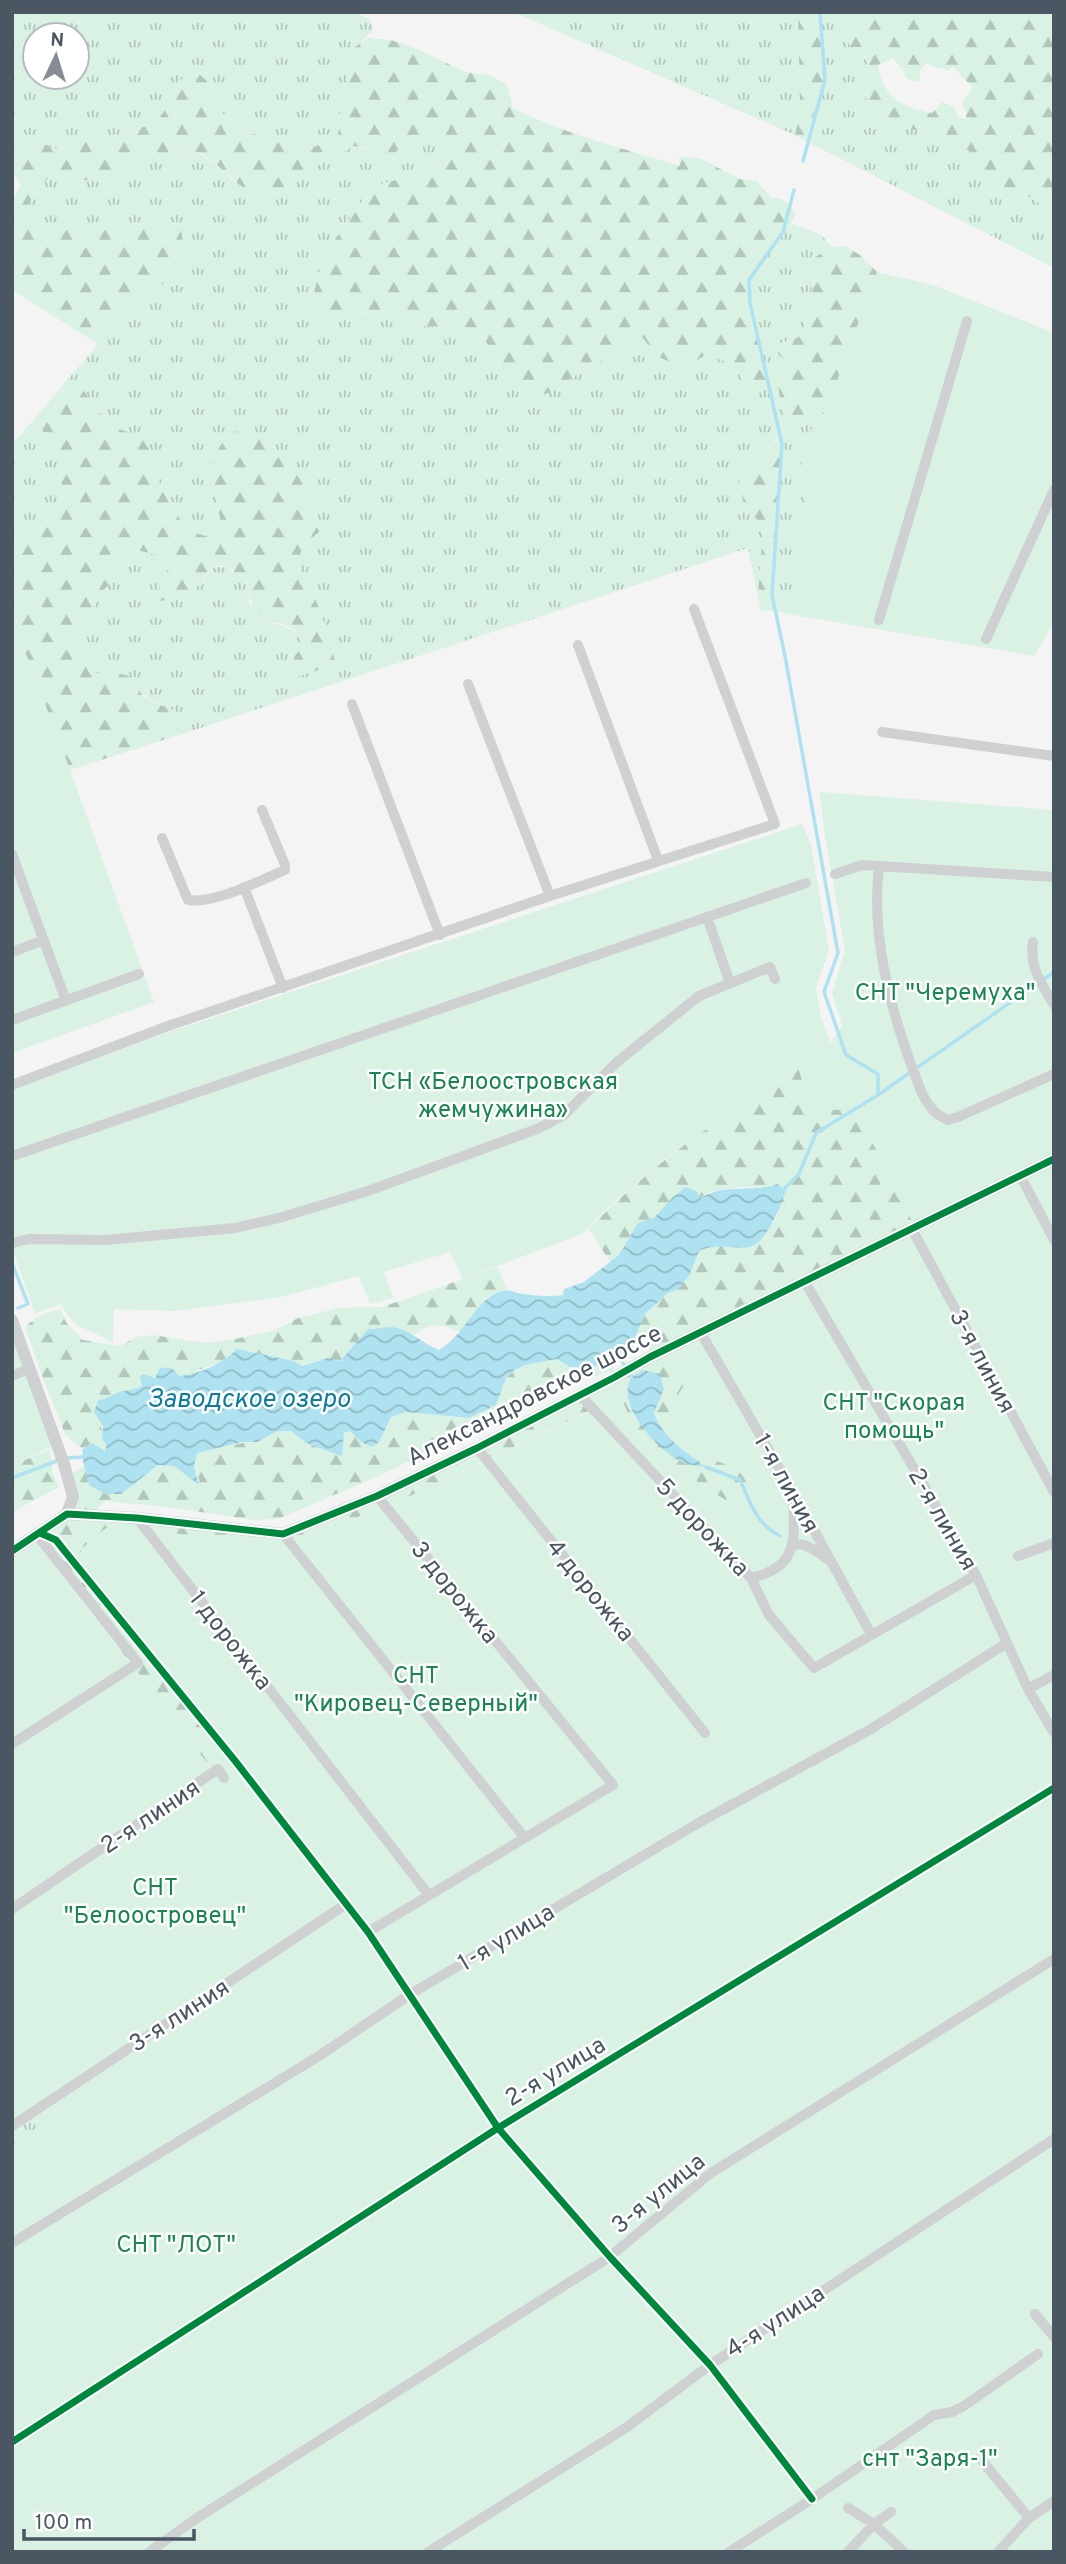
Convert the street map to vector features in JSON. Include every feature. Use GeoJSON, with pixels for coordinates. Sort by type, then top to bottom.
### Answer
{"type":"FeatureCollection","features":[{"type":"Feature","properties":{"kind":"street"},"geometry":{"type":"LineString","coordinates":[[879,620],[967,321]]}},
{"type":"Feature","properties":{"kind":"street"},"geometry":{"type":"LineString","coordinates":[[986,639],[1054,490]]}},
{"type":"Feature","properties":{"kind":"street"},"geometry":{"type":"LineString","coordinates":[[12,1085],[168,1026],[658,860],[775,824],[694,609]]}},
{"type":"Feature","properties":{"kind":"street"},"geometry":{"type":"LineString","coordinates":[[578,645],[658,860]]}},
{"type":"Feature","properties":{"kind":"street"},"geometry":{"type":"LineString","coordinates":[[468,684],[550,896]]}},
{"type":"Feature","properties":{"kind":"street"},"geometry":{"type":"LineString","coordinates":[[352,704],[440,935]]}},
{"type":"Feature","properties":{"kind":"street"},"geometry":{"type":"LineString","coordinates":[[882,732],[1054,756]]}},
{"type":"Feature","properties":{"kind":"street"},"geometry":{"type":"LineString","coordinates":[[162,838],[187,900],[198,901],[244,887],[285,870],[262,810]]}},
{"type":"Feature","properties":{"kind":"street"},"geometry":{"type":"LineString","coordinates":[[12,854],[66,1001]]}},
{"type":"Feature","properties":{"kind":"street"},"geometry":{"type":"LineString","coordinates":[[835,874],[862,865],[1054,877]]}},
{"type":"Feature","properties":{"kind":"street"},"geometry":{"type":"LineString","coordinates":[[879,867],[877,908],[883,963],[894,1013],[923,1095],[934,1111],[947,1120],[958,1117],[1054,1074]]}},
{"type":"Feature","properties":{"kind":"street"},"geometry":{"type":"LineString","coordinates":[[12,1156],[806,883]]}},
{"type":"Feature","properties":{"kind":"street"},"geometry":{"type":"LineString","coordinates":[[244,887],[283,988]]}},
{"type":"Feature","properties":{"kind":"street"},"geometry":{"type":"LineString","coordinates":[[707,917],[730,983]]}},
{"type":"Feature","properties":{"kind":"street"},"geometry":{"type":"LineString","coordinates":[[12,952],[44,940]]}},
{"type":"Feature","properties":{"kind":"street"},"geometry":{"type":"LineString","coordinates":[[1033,942],[1033,969],[1054,1006]]}},
{"type":"Feature","properties":{"kind":"street"},"geometry":{"type":"LineString","coordinates":[[12,1243],[29,1239],[106,1240],[235,1228],[279,1218],[381,1186],[537,1129],[564,1115],[617,1062],[699,996],[770,967],[775,979]]}},
{"type":"Feature","properties":{"kind":"street"},"geometry":{"type":"LineString","coordinates":[[12,1020],[139,974]]}},
{"type":"Feature","properties":{"kind":"street","name":"Александровское шоссе"},"geometry":{"type":"LineString","coordinates":[[67,1514],[137,1518],[284,1534],[377,1496],[477,1448],[636,1365],[1054,1158]]}},
{"type":"Feature","properties":{"kind":"street"},"geometry":{"type":"LineString","coordinates":[[1020,1175],[1054,1240]]}},
{"type":"Feature","properties":{"kind":"street","name":"3-я линия"},"geometry":{"type":"LineString","coordinates":[[912,1229],[1054,1492]]}},
{"type":"Feature","properties":{"kind":"street","name":"2-я линия"},"geometry":{"type":"LineString","coordinates":[[805,1282],[976,1575],[1028,1689],[1054,1732]]}},
{"type":"Feature","properties":{"kind":"street"},"geometry":{"type":"LineString","coordinates":[[12,1320],[73,1497],[67,1514],[12,1551]]}},
{"type":"Feature","properties":{"kind":"street","name":"1-я линия"},"geometry":{"type":"LineString","coordinates":[[701,1333],[871,1634]]}},
{"type":"Feature","properties":{"kind":"street"},"geometry":{"type":"LineString","coordinates":[[12,1376],[29,1369]]}},
{"type":"Feature","properties":{"kind":"street","name":"5 дорожка"},"geometry":{"type":"LineString","coordinates":[[580,1395],[751,1578],[769,1615],[814,1668],[871,1634]]}},
{"type":"Feature","properties":{"kind":"street","name":"4 дорожка"},"geometry":{"type":"LineString","coordinates":[[477,1448],[705,1732]]}},
{"type":"Feature","properties":{"kind":"street"},"geometry":{"type":"LineString","coordinates":[[751,1578],[781,1567],[792,1546],[793,1492]]}},
{"type":"Feature","properties":{"kind":"street","name":"3 дорожка"},"geometry":{"type":"LineString","coordinates":[[377,1496],[613,1785],[524,1837]]}},
{"type":"Feature","properties":{"kind":"street","name":"1 дорожка"},"geometry":{"type":"LineString","coordinates":[[137,1518],[428,1894]]}},
{"type":"Feature","properties":{"kind":"street"},"geometry":{"type":"LineString","coordinates":[[12,1744],[138,1663],[38,1534]]}},
{"type":"Feature","properties":{"kind":"street"},"geometry":{"type":"LineString","coordinates":[[38,1534],[56,1540],[236,1762],[368,1932],[498,2128],[610,2257],[710,2365],[812,2499]]}},
{"type":"Feature","properties":{"kind":"street"},"geometry":{"type":"LineString","coordinates":[[284,1534],[524,1837],[368,1932]]}},
{"type":"Feature","properties":{"kind":"street"},"geometry":{"type":"LineString","coordinates":[[1018,1556],[1054,1543]]}},
{"type":"Feature","properties":{"kind":"street"},"geometry":{"type":"LineString","coordinates":[[792,1546],[804,1545],[831,1561]]}},
{"type":"Feature","properties":{"kind":"street"},"geometry":{"type":"LineString","coordinates":[[871,1634],[976,1575]]}},
{"type":"Feature","properties":{"kind":"street","name":"1-я улица"},"geometry":{"type":"LineString","coordinates":[[12,2243],[319,2056],[409,1995],[700,1822],[871,1729],[1007,1643]]}},
{"type":"Feature","properties":{"kind":"street"},"geometry":{"type":"LineString","coordinates":[[1028,1689],[1054,1675]]}},
{"type":"Feature","properties":{"kind":"street","name":"2-я линия"},"geometry":{"type":"LineString","coordinates":[[12,1909],[221,1774]]}},
{"type":"Feature","properties":{"kind":"street","name":"2-я улица"},"geometry":{"type":"LineString","coordinates":[[12,2442],[498,2128],[1054,1788]]}},
{"type":"Feature","properties":{"kind":"street","name":"3-я линия"},"geometry":{"type":"LineString","coordinates":[[12,2126],[346,1904]]}},
{"type":"Feature","properties":{"kind":"street","name":"3-я улица"},"geometry":{"type":"LineString","coordinates":[[149,2552],[197,2518],[610,2257],[711,2173],[1054,1959]]}},
{"type":"Feature","properties":{"kind":"street","name":"4-я улица"},"geometry":{"type":"LineString","coordinates":[[428,2552],[627,2427],[710,2365],[1054,2139]]}},
{"type":"Feature","properties":{"kind":"street"},"geometry":{"type":"LineString","coordinates":[[1035,2314],[1054,2337]]}},
{"type":"Feature","properties":{"kind":"street"},"geometry":{"type":"LineString","coordinates":[[729,2552],[934,2415],[952,2412],[964,2406],[1038,2354]]}},
{"type":"Feature","properties":{"kind":"street"},"geometry":{"type":"LineString","coordinates":[[980,2458],[1029,2518]]}},
{"type":"Feature","properties":{"kind":"street"},"geometry":{"type":"LineString","coordinates":[[998,2552],[1029,2518],[1052,2504]]}},
{"type":"Feature","properties":{"kind":"street"},"geometry":{"type":"LineString","coordinates":[[848,2508],[874,2524],[904,2552]]}},
{"type":"Feature","properties":{"kind":"street"},"geometry":{"type":"LineString","coordinates":[[848,2552],[874,2524],[891,2512]]}},
{"type":"Feature","properties":{"kind":"green space"},"geometry":{"type":"Polygon","coordinates":[[[12,12],[354,12],[370,19],[373,30],[355,48],[340,112],[338,136],[314,148],[260,136],[233,123],[217,108],[213,86],[165,110],[155,125],[114,137],[85,137],[59,150],[22,135],[12,134],[12,12]]]}},
{"type":"Feature","properties":{"kind":"green space"},"geometry":{"type":"Polygon","coordinates":[[[513,12],[798,12],[800,111],[795,135],[513,12]]]}},
{"type":"Feature","properties":{"kind":"green space"},"geometry":{"type":"Polygon","coordinates":[[[798,12],[820,12],[825,80],[808,142],[795,135],[800,111],[798,12]]]}},
{"type":"Feature","properties":{"kind":"green space"},"geometry":{"type":"Polygon","coordinates":[[[820,12],[845,12],[844,32],[862,47],[868,61],[861,77],[884,118],[927,135],[942,133],[971,152],[982,183],[996,190],[1006,205],[1023,194],[1048,208],[1054,215],[1054,268],[808,142],[825,80],[820,12]]]}},
{"type":"Feature","properties":{"kind":"green space"},"geometry":{"type":"Polygon","coordinates":[[[845,12],[1054,12],[1054,215],[1048,208],[1024,194],[1017,204],[1006,205],[996,190],[982,183],[970,172],[970,152],[943,133],[927,135],[884,118],[861,93],[861,77],[868,61],[862,47],[850,47],[844,32],[845,12]],[[893,58],[878,65],[880,76],[889,93],[903,104],[932,113],[942,102],[954,107],[958,117],[966,119],[962,103],[973,88],[953,67],[948,70],[927,63],[919,72],[921,77],[918,82],[906,78],[893,58]]]}},
{"type":"Feature","properties":{"kind":"green space"},"geometry":{"type":"Polygon","coordinates":[[[368,38],[391,40],[466,72],[492,76],[507,85],[513,108],[553,126],[680,166],[679,157],[699,158],[740,179],[757,181],[771,198],[787,203],[795,212],[793,219],[754,271],[749,288],[752,315],[768,387],[757,395],[728,362],[705,355],[684,369],[657,356],[643,338],[620,346],[608,358],[582,369],[559,389],[540,396],[515,385],[494,362],[487,343],[470,328],[426,326],[381,313],[321,314],[313,296],[324,255],[373,186],[411,176],[449,160],[453,140],[434,136],[412,138],[399,148],[393,157],[379,161],[366,148],[353,146],[287,186],[264,193],[245,188],[212,161],[196,153],[141,161],[131,166],[114,182],[48,178],[34,193],[25,212],[33,225],[69,230],[117,230],[151,221],[181,229],[184,249],[174,279],[138,295],[108,327],[98,344],[12,290],[12,196],[21,185],[12,171],[12,134],[22,135],[59,150],[85,137],[114,137],[154,125],[165,110],[167,92],[181,79],[200,75],[213,86],[217,108],[233,123],[259,136],[314,147],[338,136],[340,112],[355,47],[368,38]]]}},
{"type":"Feature","properties":{"kind":"green space"},"geometry":{"type":"Polygon","coordinates":[[[421,134],[453,140],[449,160],[411,176],[373,186],[324,255],[313,296],[362,314],[381,313],[426,326],[470,328],[487,343],[494,362],[559,389],[583,369],[608,358],[620,346],[643,338],[657,356],[705,355],[728,362],[756,394],[749,280],[783,232],[793,224],[821,235],[832,247],[805,263],[813,285],[803,305],[806,312],[804,333],[798,338],[778,344],[778,354],[785,361],[780,384],[786,428],[806,409],[820,414],[826,411],[800,444],[806,502],[799,526],[795,582],[788,614],[775,611],[772,595],[782,444],[777,438],[754,469],[739,481],[743,501],[763,528],[758,596],[748,548],[179,735],[173,720],[176,712],[152,701],[136,681],[96,673],[80,657],[80,638],[97,597],[112,581],[120,558],[135,550],[160,555],[170,565],[166,574],[203,581],[210,568],[231,570],[250,582],[249,602],[262,617],[297,633],[303,646],[336,663],[316,600],[297,565],[303,545],[319,532],[213,467],[221,525],[205,536],[188,530],[172,508],[159,482],[155,458],[122,430],[107,425],[79,385],[64,384],[98,344],[108,327],[138,295],[174,279],[151,221],[117,230],[69,230],[33,225],[25,212],[34,193],[48,178],[114,182],[134,161],[173,154],[198,153],[218,166],[235,183],[311,166],[353,146],[393,157],[402,142],[421,134]]]}},
{"type":"Feature","properties":{"kind":"green space"},"geometry":{"type":"Polygon","coordinates":[[[845,246],[860,255],[877,272],[826,411],[820,414],[806,409],[792,434],[786,423],[780,399],[778,375],[785,361],[778,354],[778,344],[785,343],[790,335],[797,338],[804,333],[806,312],[803,305],[812,291],[814,281],[806,277],[805,263],[832,247],[845,246]]]}},
{"type":"Feature","properties":{"kind":"green space"},"geometry":{"type":"Polygon","coordinates":[[[877,272],[933,285],[1054,333],[1054,620],[1035,656],[788,614],[795,582],[799,526],[806,502],[800,444],[826,411],[877,272]]]}},
{"type":"Feature","properties":{"kind":"green space"},"geometry":{"type":"Polygon","coordinates":[[[64,384],[78,384],[107,425],[140,436],[155,458],[159,482],[172,508],[188,530],[205,536],[221,525],[212,467],[230,430],[263,440],[290,464],[308,496],[319,532],[303,545],[297,565],[321,613],[336,664],[294,678],[294,657],[303,646],[298,634],[291,628],[263,619],[256,612],[251,601],[250,582],[238,579],[233,570],[221,565],[210,568],[200,584],[185,596],[159,601],[155,597],[160,588],[154,575],[166,574],[169,565],[160,555],[135,550],[120,558],[112,581],[97,597],[80,638],[80,657],[97,673],[131,677],[146,698],[177,712],[173,720],[179,735],[70,770],[12,618],[12,532],[25,537],[45,524],[57,508],[61,488],[58,445],[48,434],[29,425],[64,384]]]}},
{"type":"Feature","properties":{"kind":"green space"},"geometry":{"type":"Polygon","coordinates":[[[29,425],[48,434],[58,445],[61,456],[61,488],[60,499],[52,517],[25,538],[12,532],[12,445],[29,425]]]}},
{"type":"Feature","properties":{"kind":"green space"},"geometry":{"type":"Polygon","coordinates":[[[778,438],[782,444],[772,595],[775,611],[761,610],[758,596],[763,528],[743,501],[739,481],[754,469],[778,438]]]}},
{"type":"Feature","properties":{"kind":"green space"},"geometry":{"type":"Polygon","coordinates":[[[12,618],[154,1002],[12,1053],[12,618]]]}},
{"type":"Feature","properties":{"kind":"green space","name":"ТСН «Белоостровская жемчужина»"},"geometry":{"type":"Polygon","coordinates":[[[820,792],[1054,810],[1054,1153],[913,1223],[854,1106],[838,1110],[809,1105],[798,1065],[667,1157],[582,1234],[463,1279],[450,1252],[384,1272],[393,1298],[370,1304],[359,1276],[281,1297],[176,1311],[114,1309],[113,1342],[75,1324],[60,1304],[35,1314],[12,1248],[12,1090],[166,1033],[802,824],[811,845],[829,950],[816,987],[820,1013],[830,1043],[842,1026],[832,992],[845,951],[824,831],[820,792]]]}},
{"type":"Feature","properties":{"kind":"green space"},"geometry":{"type":"Polygon","coordinates":[[[798,1065],[809,1105],[854,1106],[916,1227],[660,1355],[685,1383],[694,1452],[733,1467],[748,1479],[731,1504],[678,1468],[640,1435],[612,1380],[657,1353],[633,1342],[645,1314],[668,1293],[678,1289],[689,1276],[699,1251],[711,1245],[752,1246],[763,1238],[778,1214],[778,1184],[709,1192],[700,1198],[673,1197],[655,1217],[638,1223],[619,1255],[610,1262],[589,1229],[663,1162],[798,1065]],[[660,1374],[634,1418],[704,1465],[675,1442],[658,1421],[654,1413],[664,1389],[660,1374]]]}},
{"type":"Feature","properties":{"kind":"green space"},"geometry":{"type":"Polygon","coordinates":[[[1054,1159],[1054,2552],[12,2552],[12,2153],[46,2130],[33,2113],[12,2126],[12,1551],[35,1539],[214,1772],[235,1762],[119,1618],[129,1609],[80,1550],[106,1528],[281,1542],[299,1540],[404,1499],[593,1410],[579,1395],[612,1380],[640,1435],[678,1468],[731,1504],[748,1479],[733,1467],[694,1452],[665,1418],[685,1383],[659,1354],[1054,1159]]]}},
{"type":"Feature","properties":{"kind":"green space"},"geometry":{"type":"Polygon","coordinates":[[[498,1267],[507,1290],[485,1298],[461,1333],[448,1327],[436,1326],[425,1328],[413,1336],[393,1327],[368,1329],[340,1361],[312,1362],[302,1366],[294,1361],[237,1349],[224,1362],[198,1370],[192,1375],[155,1378],[133,1390],[116,1392],[106,1400],[98,1400],[94,1412],[105,1441],[105,1451],[92,1443],[83,1449],[66,1436],[25,1327],[37,1317],[60,1309],[66,1322],[83,1340],[120,1346],[136,1337],[153,1335],[203,1343],[231,1340],[275,1330],[298,1318],[339,1308],[382,1307],[498,1267]]]}},
{"type":"Feature","properties":{"kind":"green space"},"geometry":{"type":"Polygon","coordinates":[[[12,1320],[57,1444],[12,1466],[12,1320]]]}},
{"type":"Feature","properties":{"kind":"green space"},"geometry":{"type":"Polygon","coordinates":[[[617,1354],[613,1371],[564,1385],[383,1474],[278,1519],[254,1520],[105,1501],[96,1511],[77,1514],[73,1473],[85,1466],[89,1485],[152,1470],[158,1465],[174,1466],[200,1482],[194,1466],[197,1453],[266,1438],[278,1431],[291,1431],[306,1443],[342,1455],[344,1433],[350,1431],[361,1442],[379,1442],[391,1417],[406,1412],[469,1418],[496,1405],[506,1378],[525,1365],[557,1359],[572,1365],[588,1366],[611,1359],[617,1354]]]}},
{"type":"Feature","properties":{"kind":"green space"},"geometry":{"type":"Polygon","coordinates":[[[579,1395],[593,1409],[404,1499],[299,1540],[281,1542],[235,1539],[81,1550],[129,1609],[119,1617],[236,1762],[214,1772],[35,1539],[67,1517],[286,1533],[579,1395]]]}},
{"type":"Feature","properties":{"kind":"green space"},"geometry":{"type":"Polygon","coordinates":[[[50,1449],[52,1472],[59,1487],[12,1512],[12,1466],[50,1449]]]}},
{"type":"Feature","properties":{"kind":"green space"},"geometry":{"type":"Polygon","coordinates":[[[33,2113],[46,2130],[12,2153],[12,2126],[33,2113]]]}},
{"type":"Feature","properties":{"kind":"water","name":"Заводское озеро"},"geometry":{"type":"Polygon","coordinates":[[[778,1184],[786,1191],[773,1222],[758,1243],[746,1248],[714,1247],[699,1251],[689,1276],[678,1289],[668,1293],[645,1314],[633,1342],[607,1363],[588,1368],[570,1367],[557,1359],[525,1365],[506,1378],[496,1405],[469,1418],[406,1412],[391,1417],[379,1442],[372,1447],[361,1442],[350,1431],[344,1433],[342,1456],[306,1443],[291,1431],[278,1431],[257,1442],[243,1442],[197,1453],[194,1466],[199,1485],[174,1466],[158,1465],[121,1494],[105,1494],[89,1485],[82,1457],[83,1449],[92,1443],[105,1451],[106,1446],[102,1437],[103,1427],[94,1412],[98,1400],[142,1386],[140,1376],[143,1374],[155,1378],[160,1368],[172,1368],[179,1376],[195,1373],[218,1364],[237,1349],[294,1361],[302,1366],[328,1358],[340,1361],[368,1329],[386,1327],[404,1331],[439,1350],[449,1343],[485,1300],[493,1295],[511,1291],[539,1296],[563,1295],[564,1289],[584,1282],[619,1255],[638,1223],[655,1217],[686,1187],[696,1191],[701,1198],[729,1189],[778,1184]]]}},
{"type":"Feature","properties":{"kind":"water"},"geometry":{"type":"Polygon","coordinates":[[[643,1370],[660,1374],[664,1389],[654,1413],[658,1422],[676,1443],[706,1467],[686,1464],[674,1458],[653,1440],[635,1416],[628,1391],[631,1378],[643,1370]]]}},
{"type":"Feature","properties":{"kind":"waterway"},"geometry":{"type":"LineString","coordinates":[[803,161],[825,80],[820,12]]}},
{"type":"Feature","properties":{"kind":"waterway"},"geometry":{"type":"LineString","coordinates":[[794,190],[783,232],[749,280],[750,303],[782,444],[772,595],[838,953],[824,992],[846,1055],[878,1074],[878,1095]]}},
{"type":"Feature","properties":{"kind":"waterway"},"geometry":{"type":"LineString","coordinates":[[784,1189],[799,1174],[816,1133],[878,1095],[1054,972]]}},
{"type":"Feature","properties":{"kind":"waterway"},"geometry":{"type":"LineString","coordinates":[[12,1263],[28,1304],[18,1308]]}},
{"type":"Feature","properties":{"kind":"waterway"},"geometry":{"type":"LineString","coordinates":[[617,1354],[632,1376]]}},
{"type":"Feature","properties":{"kind":"waterway"},"geometry":{"type":"LineString","coordinates":[[68,1458],[82,1457]]}},
{"type":"Feature","properties":{"kind":"waterway"},"geometry":{"type":"LineString","coordinates":[[12,1478],[59,1460]]}},
{"type":"Feature","properties":{"kind":"waterway"},"geometry":{"type":"LineString","coordinates":[[706,1467],[740,1480],[760,1519],[780,1536]]}},
{"type":"Feature","properties":{"kind":"cycle path"},"geometry":{"type":"LineString","coordinates":[[12,1551],[67,1514],[137,1518],[283,1534],[377,1496],[477,1448],[650,1357],[1054,1159]]}},
{"type":"Feature","properties":{"kind":"cycle path"},"geometry":{"type":"LineString","coordinates":[[40,1533],[56,1540],[236,1762],[368,1932],[498,2128],[610,2257],[710,2365],[812,2499]]}},
{"type":"Feature","properties":{"kind":"cycle path"},"geometry":{"type":"LineString","coordinates":[[12,2442],[498,2128],[1054,1788]]}},
{"type":"Feature","properties":{"kind":"park label","name":"СНТ \"Черемуха\""},"geometry":{"type":"Point","coordinates":[945,992]}},
{"type":"Feature","properties":{"kind":"park label","name":"СНТ \"Скорая помощь\""},"geometry":{"type":"Point","coordinates":[894,1416]}},
{"type":"Feature","properties":{"kind":"park label","name":"СНТ \"Кировец-Северный\""},"geometry":{"type":"Point","coordinates":[416,1689]}},
{"type":"Feature","properties":{"kind":"park label","name":"СНТ \"Белоостровец\""},"geometry":{"type":"Point","coordinates":[155,1901]}},
{"type":"Feature","properties":{"kind":"park label","name":"СНТ \"ЛОТ\""},"geometry":{"type":"Point","coordinates":[176,2244]}},
{"type":"Feature","properties":{"kind":"park label","name":"снт \"Заря-1\""},"geometry":{"type":"Point","coordinates":[930,2458]}}]}
